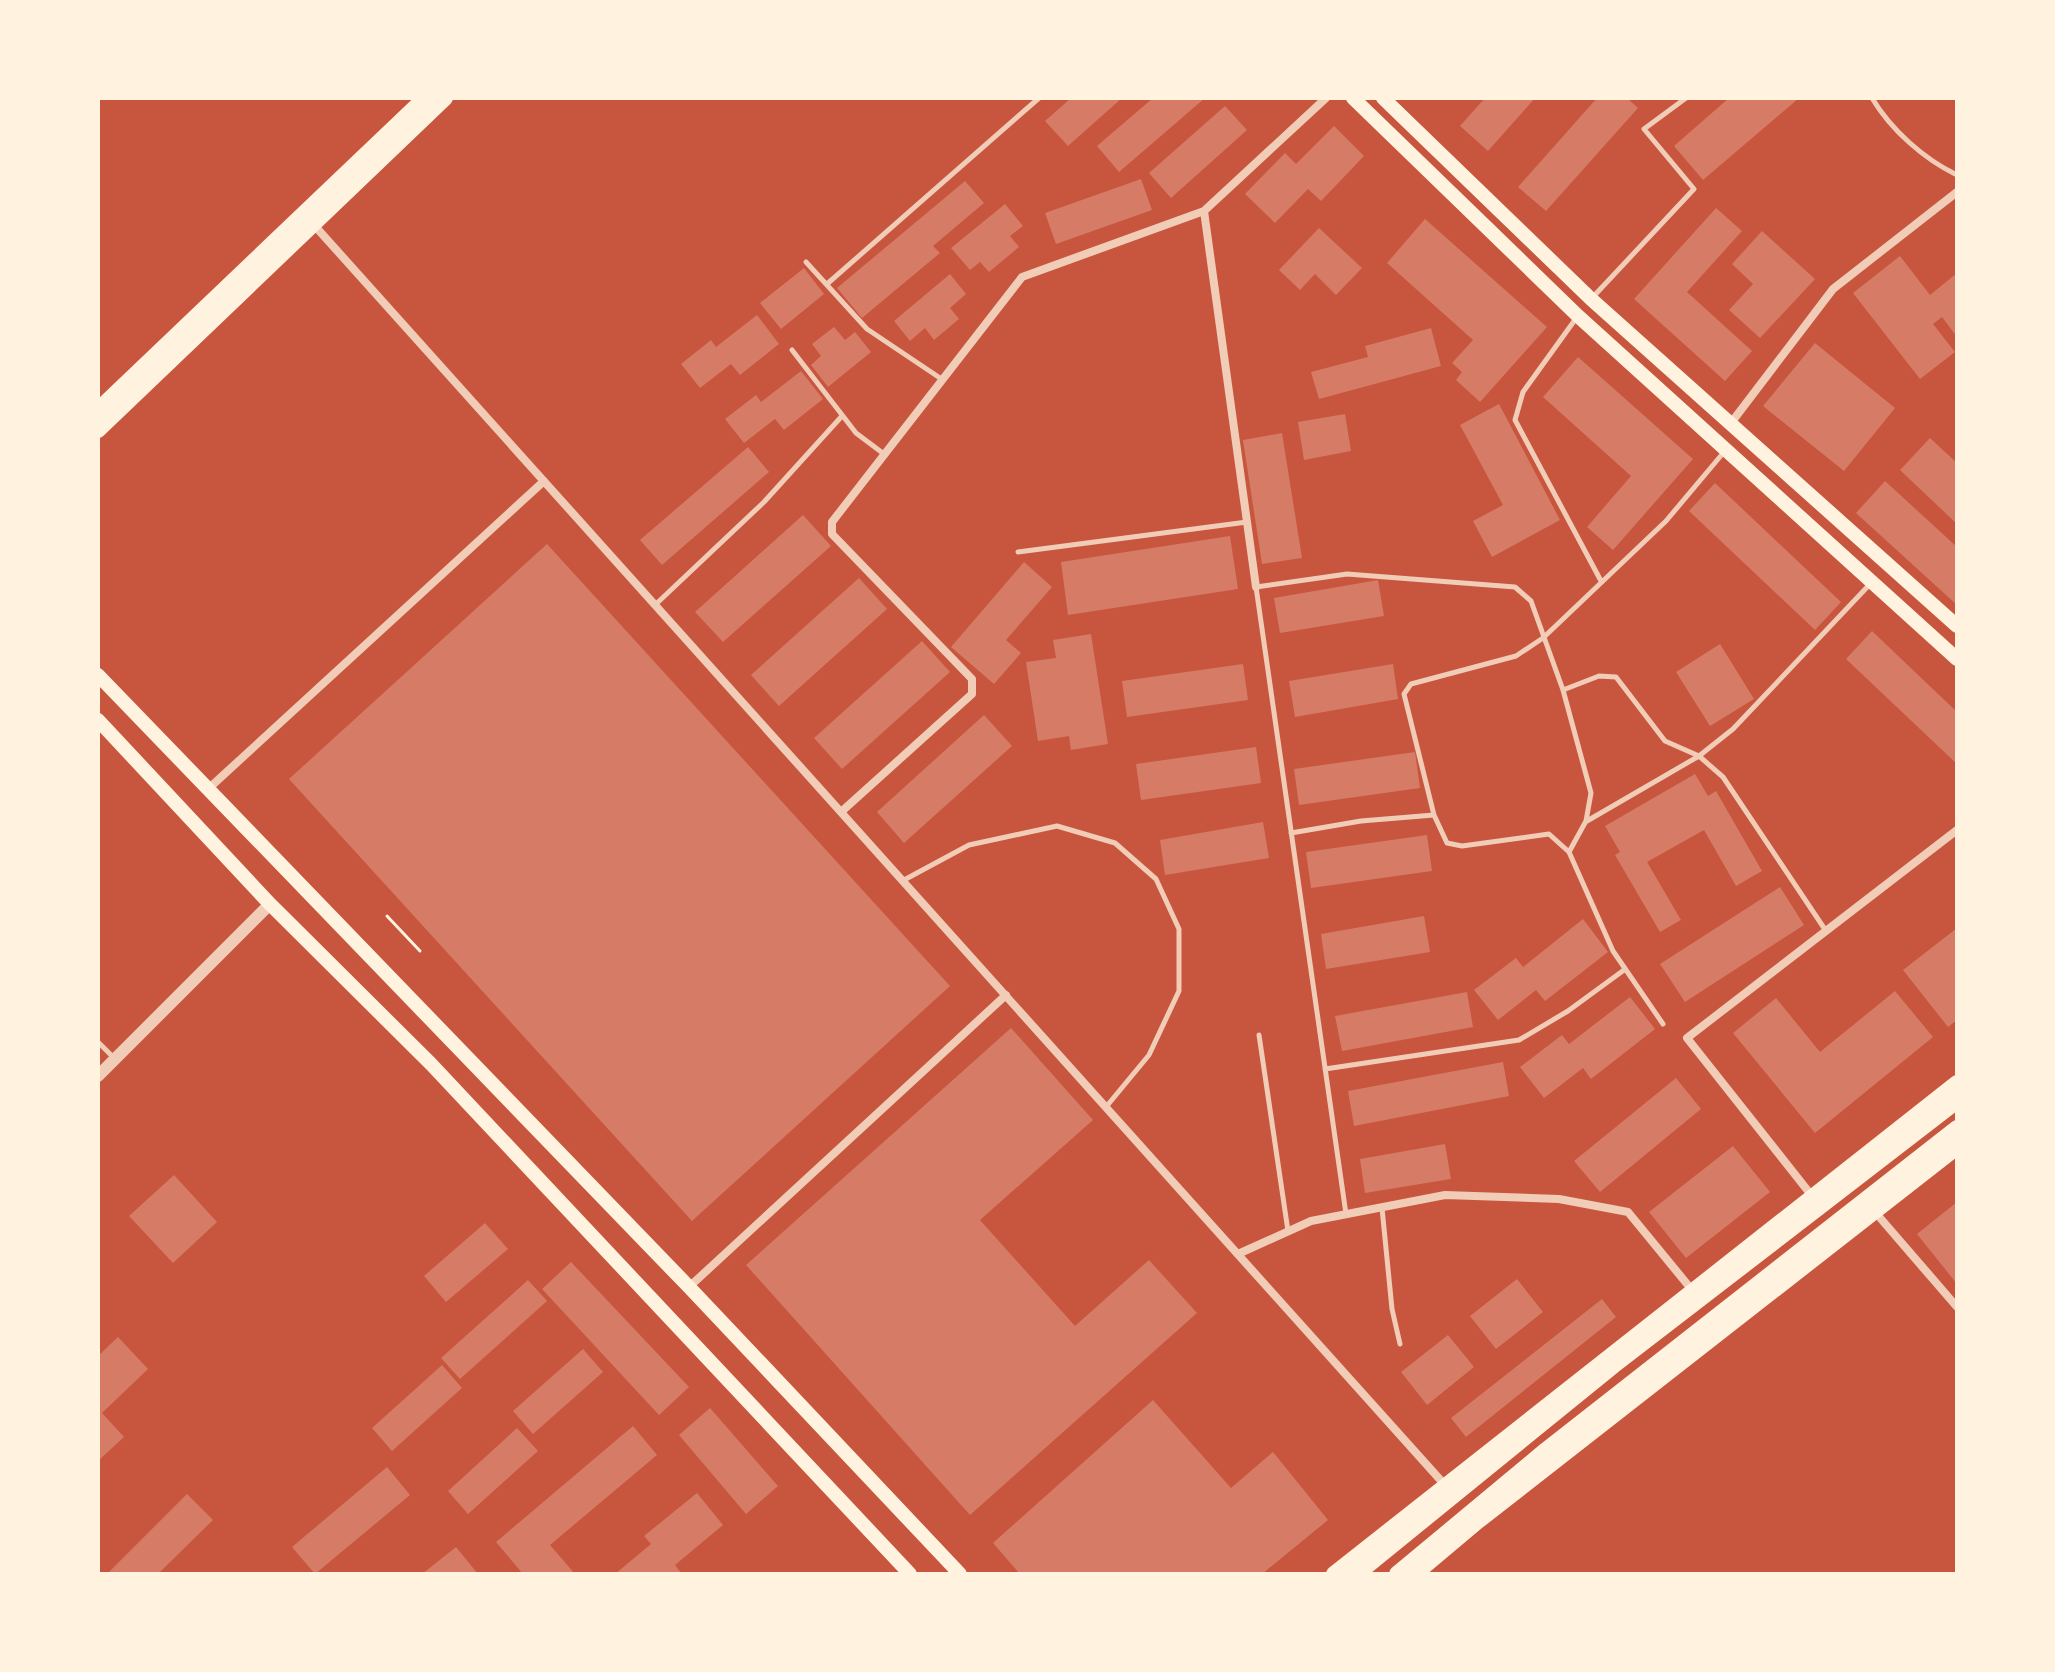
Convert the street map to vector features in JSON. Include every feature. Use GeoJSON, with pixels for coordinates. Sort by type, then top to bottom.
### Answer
{"type":"FeatureCollection","features":[{"type":"Feature","properties":{"kind":"main road"},"geometry":{"type":"LineString","coordinates":[[98,410],[425,98]]}},
{"type":"Feature","properties":{"kind":"main road"},"geometry":{"type":"LineString","coordinates":[[98,430],[445,98]]}},
{"type":"Feature","properties":{"kind":"main road"},"geometry":{"type":"LineString","coordinates":[[1353,98],[1578,316],[1957,659]]}},
{"type":"Feature","properties":{"kind":"main road"},"geometry":{"type":"LineString","coordinates":[[1383,98],[1591,299],[1957,626]]}},
{"type":"Feature","properties":{"kind":"main road"},"geometry":{"type":"LineString","coordinates":[[98,675],[689,1287],[960,1574]]}},
{"type":"Feature","properties":{"kind":"main road"},"geometry":{"type":"LineString","coordinates":[[98,720],[270,904],[431,1064],[910,1574]]}},
{"type":"Feature","properties":{"kind":"main road"},"geometry":{"type":"LineString","coordinates":[[1334,1574],[1444,1484],[1957,1083]]}},
{"type":"Feature","properties":{"kind":"main road"},"geometry":{"type":"LineString","coordinates":[[1357,1574],[1613,1366],[1957,1101]]}},
{"type":"Feature","properties":{"kind":"main road"},"geometry":{"type":"LineString","coordinates":[[1397,1574],[1546,1450],[1957,1128]]}},
{"type":"Feature","properties":{"kind":"main road"},"geometry":{"type":"LineString","coordinates":[[1425,1571],[1957,1147]]}},
{"type":"Feature","properties":{"kind":"street"},"geometry":{"type":"LineString","coordinates":[[841,812],[972,694],[972,679],[832,534],[832,522],[1022,277],[1204,211],[1326,98]]}},
{"type":"Feature","properties":{"kind":"street"},"geometry":{"type":"LineString","coordinates":[[1731,423],[1833,289],[1957,192]]}},
{"type":"Feature","properties":{"kind":"street"},"geometry":{"type":"LineString","coordinates":[[1204,211],[1256,587]]}},
{"type":"Feature","properties":{"kind":"street"},"geometry":{"type":"LineString","coordinates":[[314,225],[1444,1484]]}},
{"type":"Feature","properties":{"kind":"street"},"geometry":{"type":"LineString","coordinates":[[207,790],[544,481]]}},
{"type":"Feature","properties":{"kind":"street"},"geometry":{"type":"LineString","coordinates":[[1812,1196],[1687,1038],[1957,830]]}},
{"type":"Feature","properties":{"kind":"street"},"geometry":{"type":"LineString","coordinates":[[98,1076],[270,904]]}},
{"type":"Feature","properties":{"kind":"street"},"geometry":{"type":"LineString","coordinates":[[689,1287],[1006,995]]}},
{"type":"Feature","properties":{"kind":"street"},"geometry":{"type":"LineString","coordinates":[[1238,1254],[1311,1221],[1445,1195],[1559,1199],[1628,1212],[1692,1290]]}},
{"type":"Feature","properties":{"kind":"street"},"geometry":{"type":"LineString","coordinates":[[1875,1212],[1957,1307]]}},
{"type":"Feature","properties":{"kind":"lane"},"geometry":{"type":"LineString","coordinates":[[827,284],[1039,98]]}},
{"type":"Feature","properties":{"kind":"lane"},"geometry":{"type":"LineString","coordinates":[[1591,299],[1694,189],[1644,129],[1686,98]]}},
{"type":"Feature","properties":{"kind":"lane"},"geometry":{"type":"LineString","coordinates":[[1872,98],[1885,120],[1939,166],[1957,175]]}},
{"type":"Feature","properties":{"kind":"lane"},"geometry":{"type":"LineString","coordinates":[[806,262],[867,329],[943,380]]}},
{"type":"Feature","properties":{"kind":"lane"},"geometry":{"type":"LineString","coordinates":[[1578,316],[1523,392],[1515,420],[1601,581]]}},
{"type":"Feature","properties":{"kind":"lane"},"geometry":{"type":"LineString","coordinates":[[792,350],[856,433],[884,454]]}},
{"type":"Feature","properties":{"kind":"lane"},"geometry":{"type":"LineString","coordinates":[[655,605],[764,502],[842,416]]}},
{"type":"Feature","properties":{"kind":"lane"},"geometry":{"type":"LineString","coordinates":[[1663,1024],[1625,970],[1569,852],[1549,834],[1462,846],[1447,843],[1434,815],[1404,694],[1411,684],[1516,656],[1543,638],[1666,521],[1726,449]]}},
{"type":"Feature","properties":{"kind":"lane"},"geometry":{"type":"LineString","coordinates":[[1018,552],[1247,522]]}},
{"type":"Feature","properties":{"kind":"lane"},"geometry":{"type":"LineString","coordinates":[[1346,1214],[1256,587],[1347,574],[1515,587],[1531,601],[1563,690],[1591,793],[1586,821],[1569,852]]}},
{"type":"Feature","properties":{"kind":"lane"},"geometry":{"type":"LineString","coordinates":[[1586,821],[1699,756],[1733,729],[1872,582]]}},
{"type":"Feature","properties":{"kind":"lane"},"geometry":{"type":"LineString","coordinates":[[1563,690],[1599,676],[1616,677],[1665,741],[1699,756],[1723,777],[1827,932]]}},
{"type":"Feature","properties":{"kind":"lane"},"geometry":{"type":"LineString","coordinates":[[1291,833],[1361,821],[1434,815]]}},
{"type":"Feature","properties":{"kind":"lane"},"geometry":{"type":"LineString","coordinates":[[903,881],[969,845],[1057,826],[1115,843],[1156,879],[1179,929],[1179,991],[1149,1055],[1106,1107]]}},
{"type":"Feature","properties":{"kind":"lane"},"geometry":{"type":"LineString","coordinates":[[1325,1069],[1519,1040],[1568,1011],[1625,970]]}},
{"type":"Feature","properties":{"kind":"lane"},"geometry":{"type":"LineString","coordinates":[[1259,1035],[1288,1231]]}},
{"type":"Feature","properties":{"kind":"lane"},"geometry":{"type":"LineString","coordinates":[[98,1042],[115,1059]]}},
{"type":"Feature","properties":{"kind":"lane"},"geometry":{"type":"LineString","coordinates":[[1382,1207],[1392,1309],[1400,1344]]}},
{"type":"Feature","properties":{"kind":"path"},"geometry":{"type":"LineString","coordinates":[[387,916],[420,951]]}},
{"type":"Feature","properties":{"kind":"building"},"geometry":{"type":"Polygon","coordinates":[[[1071,98],[1122,98],[1068,146],[1045,121],[1071,98]]]}},
{"type":"Feature","properties":{"kind":"building"},"geometry":{"type":"Polygon","coordinates":[[[1153,98],[1205,98],[1119,172],[1097,146],[1153,98]]]}},
{"type":"Feature","properties":{"kind":"building"},"geometry":{"type":"Polygon","coordinates":[[[1485,98],[1535,98],[1488,151],[1460,126],[1485,98]]]}},
{"type":"Feature","properties":{"kind":"building"},"geometry":{"type":"Polygon","coordinates":[[[1597,98],[1627,98],[1638,108],[1546,211],[1518,187],[1597,98]]]}},
{"type":"Feature","properties":{"kind":"building"},"geometry":{"type":"Polygon","coordinates":[[[1729,98],[1799,98],[1703,180],[1674,146],[1729,98]]]}},
{"type":"Feature","properties":{"kind":"building"},"geometry":{"type":"Polygon","coordinates":[[[1225,106],[1247,130],[1171,198],[1149,173],[1225,106]]]}},
{"type":"Feature","properties":{"kind":"building"},"geometry":{"type":"Polygon","coordinates":[[[1334,126],[1364,156],[1321,201],[1308,189],[1275,223],[1245,194],[1285,153],[1296,164],[1334,126]]]}},
{"type":"Feature","properties":{"kind":"building"},"geometry":{"type":"Polygon","coordinates":[[[1141,179],[1152,210],[1056,244],[1045,213],[1141,179]]]}},
{"type":"Feature","properties":{"kind":"building"},"geometry":{"type":"Polygon","coordinates":[[[965,181],[984,203],[933,246],[940,253],[862,318],[837,288],[965,181]]]}},
{"type":"Feature","properties":{"kind":"building"},"geometry":{"type":"Polygon","coordinates":[[[1005,204],[1023,226],[1010,236],[1019,247],[989,272],[980,262],[970,270],[951,248],[1005,204]]]}},
{"type":"Feature","properties":{"kind":"building"},"geometry":{"type":"Polygon","coordinates":[[[1716,208],[1742,231],[1687,292],[1752,351],[1725,381],[1634,299],[1716,208]]]}},
{"type":"Feature","properties":{"kind":"building"},"geometry":{"type":"Polygon","coordinates":[[[1425,219],[1547,327],[1480,402],[1456,380],[1462,372],[1452,363],[1473,340],[1387,263],[1425,219]]]}},
{"type":"Feature","properties":{"kind":"building"},"geometry":{"type":"Polygon","coordinates":[[[1319,228],[1362,268],[1336,295],[1315,274],[1300,290],[1279,270],[1319,228]]]}},
{"type":"Feature","properties":{"kind":"building"},"geometry":{"type":"Polygon","coordinates":[[[1762,231],[1815,279],[1760,338],[1729,310],[1753,284],[1732,264],[1762,231]]]}},
{"type":"Feature","properties":{"kind":"building"},"geometry":{"type":"Polygon","coordinates":[[[1900,256],[1930,295],[1957,273],[1957,337],[1942,317],[1933,324],[1955,352],[1920,379],[1853,293],[1900,256]]]}},
{"type":"Feature","properties":{"kind":"building"},"geometry":{"type":"Polygon","coordinates":[[[804,268],[824,294],[781,329],[760,303],[804,268]]]}},
{"type":"Feature","properties":{"kind":"building"},"geometry":{"type":"Polygon","coordinates":[[[950,274],[966,294],[950,308],[959,319],[934,340],[925,328],[910,341],[894,321],[950,274]]]}},
{"type":"Feature","properties":{"kind":"building"},"geometry":{"type":"Polygon","coordinates":[[[757,315],[779,344],[740,375],[731,364],[700,388],[681,364],[711,340],[716,347],[757,315]]]}},
{"type":"Feature","properties":{"kind":"building"},"geometry":{"type":"Polygon","coordinates":[[[834,327],[845,340],[855,332],[871,352],[828,387],[811,365],[821,356],[812,344],[834,327]]]}},
{"type":"Feature","properties":{"kind":"building"},"geometry":{"type":"Polygon","coordinates":[[[1431,328],[1441,366],[1319,399],[1311,372],[1368,357],[1365,346],[1431,328]]]}},
{"type":"Feature","properties":{"kind":"building"},"geometry":{"type":"Polygon","coordinates":[[[1815,343],[1895,408],[1844,471],[1763,406],[1815,343]]]}},
{"type":"Feature","properties":{"kind":"building"},"geometry":{"type":"Polygon","coordinates":[[[1578,357],[1693,459],[1613,550],[1587,527],[1631,476],[1543,397],[1578,357]]]}},
{"type":"Feature","properties":{"kind":"building"},"geometry":{"type":"Polygon","coordinates":[[[801,371],[823,399],[784,430],[775,419],[744,443],[725,419],[756,395],[761,402],[801,371]]]}},
{"type":"Feature","properties":{"kind":"building"},"geometry":{"type":"Polygon","coordinates":[[[1499,404],[1560,520],[1492,557],[1473,521],[1503,505],[1460,425],[1499,404]]]}},
{"type":"Feature","properties":{"kind":"building"},"geometry":{"type":"Polygon","coordinates":[[[1345,414],[1351,451],[1304,460],[1298,422],[1345,414]]]}},
{"type":"Feature","properties":{"kind":"building"},"geometry":{"type":"Polygon","coordinates":[[[1282,433],[1302,558],[1262,564],[1243,440],[1282,433]]]}},
{"type":"Feature","properties":{"kind":"building"},"geometry":{"type":"Polygon","coordinates":[[[1930,438],[1957,463],[1957,524],[1900,470],[1930,438]]]}},
{"type":"Feature","properties":{"kind":"building"},"geometry":{"type":"Polygon","coordinates":[[[748,447],[769,472],[662,565],[640,540],[748,447]]]}},
{"type":"Feature","properties":{"kind":"building"},"geometry":{"type":"Polygon","coordinates":[[[1885,481],[1957,547],[1957,605],[1856,513],[1885,481]]]}},
{"type":"Feature","properties":{"kind":"building"},"geometry":{"type":"Polygon","coordinates":[[[1715,483],[1841,602],[1815,630],[1689,511],[1715,483]]]}},
{"type":"Feature","properties":{"kind":"building"},"geometry":{"type":"Polygon","coordinates":[[[803,515],[831,546],[723,642],[695,612],[803,515]]]}},
{"type":"Feature","properties":{"kind":"building"},"geometry":{"type":"Polygon","coordinates":[[[1230,536],[1238,589],[1068,615],[1061,562],[1230,536]]]}},
{"type":"Feature","properties":{"kind":"building"},"geometry":{"type":"Polygon","coordinates":[[[547,544],[950,986],[692,1221],[289,779],[547,544]]]}},
{"type":"Feature","properties":{"kind":"building"},"geometry":{"type":"Polygon","coordinates":[[[1024,562],[1052,587],[1006,640],[1021,653],[994,684],[951,647],[1024,562]]]}},
{"type":"Feature","properties":{"kind":"building"},"geometry":{"type":"Polygon","coordinates":[[[859,578],[887,609],[779,706],[751,675],[859,578]]]}},
{"type":"Feature","properties":{"kind":"building"},"geometry":{"type":"Polygon","coordinates":[[[1378,580],[1384,616],[1280,633],[1274,598],[1378,580]]]}},
{"type":"Feature","properties":{"kind":"building"},"geometry":{"type":"Polygon","coordinates":[[[1872,631],[1957,712],[1957,764],[1846,659],[1872,631]]]}},
{"type":"Feature","properties":{"kind":"building"},"geometry":{"type":"Polygon","coordinates":[[[1091,634],[1108,744],[1071,750],[1069,736],[1038,741],[1026,662],[1056,658],[1053,640],[1091,634]]]}},
{"type":"Feature","properties":{"kind":"building"},"geometry":{"type":"Polygon","coordinates":[[[922,641],[950,672],[842,769],[814,738],[922,641]]]}},
{"type":"Feature","properties":{"kind":"building"},"geometry":{"type":"Polygon","coordinates":[[[1720,644],[1754,699],[1710,726],[1676,672],[1720,644]]]}},
{"type":"Feature","properties":{"kind":"building"},"geometry":{"type":"Polygon","coordinates":[[[1243,664],[1248,700],[1127,717],[1122,681],[1243,664]]]}},
{"type":"Feature","properties":{"kind":"building"},"geometry":{"type":"Polygon","coordinates":[[[1393,664],[1398,699],[1295,717],[1289,681],[1393,664]]]}},
{"type":"Feature","properties":{"kind":"building"},"geometry":{"type":"Polygon","coordinates":[[[984,715],[1012,746],[904,843],[877,812],[984,715]]]}},
{"type":"Feature","properties":{"kind":"building"},"geometry":{"type":"Polygon","coordinates":[[[1256,747],[1261,783],[1141,800],[1136,764],[1256,747]]]}},
{"type":"Feature","properties":{"kind":"building"},"geometry":{"type":"Polygon","coordinates":[[[1415,752],[1420,788],[1299,805],[1294,769],[1415,752]]]}},
{"type":"Feature","properties":{"kind":"building"},"geometry":{"type":"Polygon","coordinates":[[[1695,774],[1708,796],[1716,791],[1762,871],[1736,886],[1704,830],[1647,862],[1681,920],[1660,932],[1615,855],[1620,852],[1605,826],[1695,774]]]}},
{"type":"Feature","properties":{"kind":"building"},"geometry":{"type":"Polygon","coordinates":[[[1263,822],[1269,858],[1165,875],[1160,840],[1263,822]]]}},
{"type":"Feature","properties":{"kind":"building"},"geometry":{"type":"Polygon","coordinates":[[[1427,835],[1432,871],[1311,888],[1306,852],[1427,835]]]}},
{"type":"Feature","properties":{"kind":"building"},"geometry":{"type":"Polygon","coordinates":[[[1780,887],[1804,925],[1685,1002],[1660,964],[1780,887]]]}},
{"type":"Feature","properties":{"kind":"building"},"geometry":{"type":"Polygon","coordinates":[[[1424,916],[1430,952],[1326,969],[1321,934],[1424,916]]]}},
{"type":"Feature","properties":{"kind":"building"},"geometry":{"type":"Polygon","coordinates":[[[1583,919],[1608,952],[1545,1001],[1536,990],[1498,1020],[1474,990],[1516,958],[1523,967],[1583,919]]]}},
{"type":"Feature","properties":{"kind":"building"},"geometry":{"type":"Polygon","coordinates":[[[1957,928],[1957,1020],[1948,1027],[1903,970],[1957,928]]]}},
{"type":"Feature","properties":{"kind":"building"},"geometry":{"type":"Polygon","coordinates":[[[1895,991],[1933,1037],[1815,1133],[1733,1033],[1776,998],[1820,1052],[1895,991]]]}},
{"type":"Feature","properties":{"kind":"building"},"geometry":{"type":"Polygon","coordinates":[[[1467,992],[1473,1027],[1342,1051],[1335,1016],[1467,992]]]}},
{"type":"Feature","properties":{"kind":"building"},"geometry":{"type":"Polygon","coordinates":[[[1630,997],[1655,1029],[1591,1079],[1583,1068],[1544,1098],[1520,1067],[1562,1035],[1569,1044],[1630,997]]]}},
{"type":"Feature","properties":{"kind":"building"},"geometry":{"type":"Polygon","coordinates":[[[1011,1028],[1093,1120],[980,1220],[1075,1326],[1149,1260],[1197,1313],[970,1515],[746,1265],[1011,1028]]]}},
{"type":"Feature","properties":{"kind":"building"},"geometry":{"type":"Polygon","coordinates":[[[1503,1062],[1509,1096],[1354,1126],[1348,1091],[1503,1062]]]}},
{"type":"Feature","properties":{"kind":"building"},"geometry":{"type":"Polygon","coordinates":[[[1676,1078],[1701,1109],[1600,1192],[1574,1161],[1676,1078]]]}},
{"type":"Feature","properties":{"kind":"building"},"geometry":{"type":"Polygon","coordinates":[[[1445,1144],[1451,1179],[1365,1193],[1360,1159],[1445,1144]]]}},
{"type":"Feature","properties":{"kind":"building"},"geometry":{"type":"Polygon","coordinates":[[[1733,1146],[1770,1192],[1686,1258],[1649,1212],[1733,1146]]]}},
{"type":"Feature","properties":{"kind":"building"},"geometry":{"type":"Polygon","coordinates":[[[174,1175],[217,1222],[173,1263],[129,1216],[174,1175]]]}},
{"type":"Feature","properties":{"kind":"building"},"geometry":{"type":"Polygon","coordinates":[[[1957,1202],[1957,1284],[1917,1234],[1957,1202]]]}},
{"type":"Feature","properties":{"kind":"building"},"geometry":{"type":"Polygon","coordinates":[[[485,1223],[508,1249],[446,1302],[424,1276],[485,1223]]]}},
{"type":"Feature","properties":{"kind":"building"},"geometry":{"type":"Polygon","coordinates":[[[571,1262],[689,1387],[659,1415],[542,1289],[571,1262]]]}},
{"type":"Feature","properties":{"kind":"building"},"geometry":{"type":"Polygon","coordinates":[[[1517,1279],[1543,1312],[1496,1349],[1470,1316],[1517,1279]]]}},
{"type":"Feature","properties":{"kind":"building"},"geometry":{"type":"Polygon","coordinates":[[[528,1280],[547,1301],[460,1379],[441,1358],[528,1280]]]}},
{"type":"Feature","properties":{"kind":"building"},"geometry":{"type":"Polygon","coordinates":[[[1602,1299],[1616,1317],[1466,1437],[1451,1418],[1602,1299]]]}},
{"type":"Feature","properties":{"kind":"building"},"geometry":{"type":"Polygon","coordinates":[[[1448,1335],[1474,1367],[1427,1405],[1401,1372],[1448,1335]]]}},
{"type":"Feature","properties":{"kind":"building"},"geometry":{"type":"Polygon","coordinates":[[[118,1337],[148,1369],[102,1413],[124,1437],[98,1461],[98,1356],[118,1337]]]}},
{"type":"Feature","properties":{"kind":"building"},"geometry":{"type":"Polygon","coordinates":[[[583,1349],[603,1372],[533,1434],[513,1411],[583,1349]]]}},
{"type":"Feature","properties":{"kind":"building"},"geometry":{"type":"Polygon","coordinates":[[[442,1365],[462,1388],[392,1451],[372,1428],[442,1365]]]}},
{"type":"Feature","properties":{"kind":"building"},"geometry":{"type":"Polygon","coordinates":[[[1153,1400],[1231,1488],[1273,1452],[1328,1520],[1262,1574],[1020,1574],[993,1543],[1153,1400]]]}},
{"type":"Feature","properties":{"kind":"building"},"geometry":{"type":"Polygon","coordinates":[[[710,1408],[778,1486],[746,1514],[679,1435],[710,1408]]]}},
{"type":"Feature","properties":{"kind":"building"},"geometry":{"type":"Polygon","coordinates":[[[633,1426],[657,1455],[550,1545],[575,1574],[523,1574],[496,1542],[633,1426]]]}},
{"type":"Feature","properties":{"kind":"building"},"geometry":{"type":"Polygon","coordinates":[[[517,1428],[538,1451],[468,1514],[448,1491],[517,1428]]]}},
{"type":"Feature","properties":{"kind":"building"},"geometry":{"type":"Polygon","coordinates":[[[387,1467],[410,1495],[315,1574],[292,1547],[387,1467]]]}},
{"type":"Feature","properties":{"kind":"building"},"geometry":{"type":"Polygon","coordinates":[[[697,1493],[723,1525],[675,1565],[682,1574],[615,1574],[651,1544],[644,1536],[697,1493]]]}},
{"type":"Feature","properties":{"kind":"building"},"geometry":{"type":"Polygon","coordinates":[[[187,1494],[213,1520],[158,1574],[107,1574],[187,1494]]]}},
{"type":"Feature","properties":{"kind":"building"},"geometry":{"type":"Polygon","coordinates":[[[456,1547],[478,1574],[422,1574],[456,1547]]]}}]}
